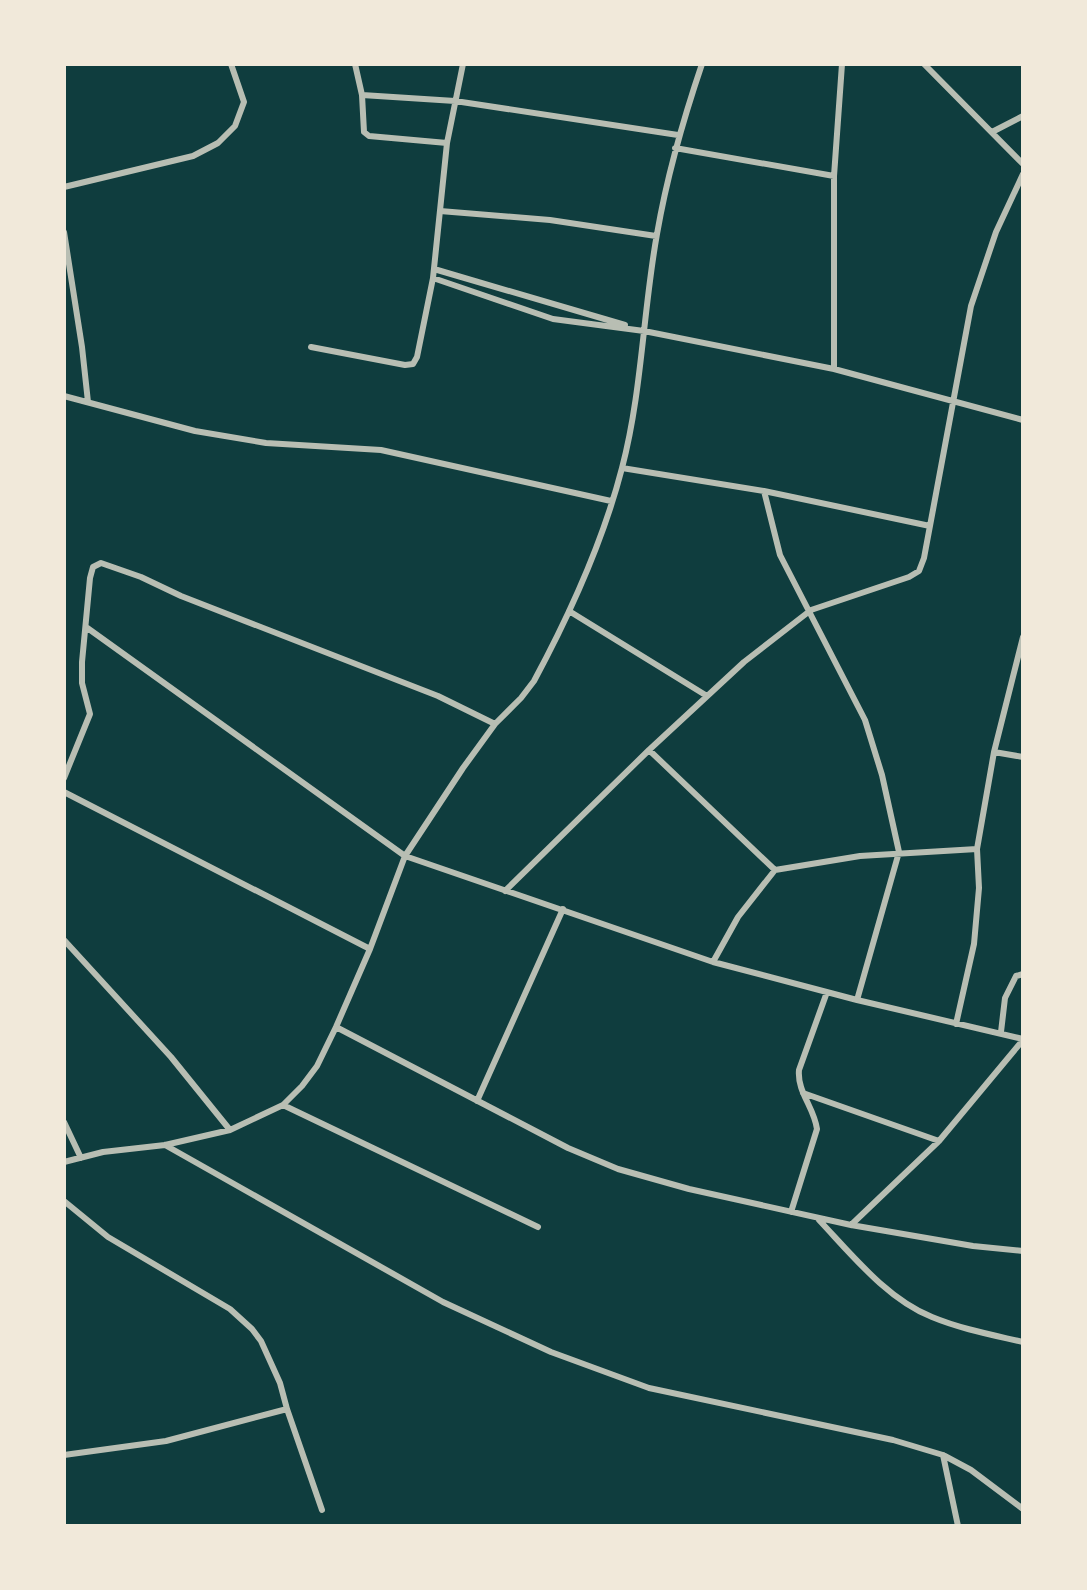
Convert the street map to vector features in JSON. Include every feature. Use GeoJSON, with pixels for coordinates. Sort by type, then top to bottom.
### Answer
{"type":"FeatureCollection","features":[{"type":"Feature","properties":{"kind":"street"},"geometry":{"type":"LineString","coordinates":[[64,187],[193,156],[218,143],[235,126],[244,102],[231,64]]}},
{"type":"Feature","properties":{"kind":"street"},"geometry":{"type":"LineString","coordinates":[[355,64],[362,95],[364,132],[369,136],[447,143]]}},
{"type":"Feature","properties":{"kind":"street"},"geometry":{"type":"LineString","coordinates":[[311,347],[405,365],[413,364],[417,357],[433,278],[447,143],[463,64]]}},
{"type":"Feature","properties":{"kind":"street"},"geometry":{"type":"LineString","coordinates":[[64,1162],[103,1152],[165,1145],[230,1130],[283,1105],[317,1066],[370,949],[405,856],[495,724],[534,681],[591,560],[622,468],[656,236],[678,135],[702,64]]}},
{"type":"Feature","properties":{"kind":"street"},"geometry":{"type":"LineString","coordinates":[[834,369],[834,176],[842,64]]}},
{"type":"Feature","properties":{"kind":"street"},"geometry":{"type":"LineString","coordinates":[[924,64],[1023,164]]}},
{"type":"Feature","properties":{"kind":"street"},"geometry":{"type":"LineString","coordinates":[[362,95],[455,101],[678,135]]}},
{"type":"Feature","properties":{"kind":"street"},"geometry":{"type":"LineString","coordinates":[[992,132],[1023,116]]}},
{"type":"Feature","properties":{"kind":"street"},"geometry":{"type":"LineString","coordinates":[[675,148],[834,176]]}},
{"type":"Feature","properties":{"kind":"street"},"geometry":{"type":"LineString","coordinates":[[505,891],[744,662],[811,610],[919,571],[956,400],[971,306],[996,232],[1023,174]]}},
{"type":"Feature","properties":{"kind":"street"},"geometry":{"type":"LineString","coordinates":[[440,211],[550,220],[656,236]]}},
{"type":"Feature","properties":{"kind":"street"},"geometry":{"type":"LineString","coordinates":[[64,232],[88,402]]}},
{"type":"Feature","properties":{"kind":"street"},"geometry":{"type":"LineString","coordinates":[[434,269],[644,331]]}},
{"type":"Feature","properties":{"kind":"street"},"geometry":{"type":"LineString","coordinates":[[433,278],[553,319],[644,331],[834,369],[1023,420]]}},
{"type":"Feature","properties":{"kind":"street"},"geometry":{"type":"LineString","coordinates":[[64,396],[195,431],[266,443],[381,450],[611,501]]}},
{"type":"Feature","properties":{"kind":"street"},"geometry":{"type":"LineString","coordinates":[[622,468],[764,491],[930,526]]}},
{"type":"Feature","properties":{"kind":"street"},"geometry":{"type":"LineString","coordinates":[[764,491],[780,555],[811,610],[871,737],[899,852],[857,1000]]}},
{"type":"Feature","properties":{"kind":"street"},"geometry":{"type":"LineString","coordinates":[[64,778],[90,714],[82,683],[86,627],[93,567],[101,563],[438,696],[495,724]]}},
{"type":"Feature","properties":{"kind":"street"},"geometry":{"type":"LineString","coordinates":[[569,611],[707,696]]}},
{"type":"Feature","properties":{"kind":"street"},"geometry":{"type":"LineString","coordinates":[[86,627],[405,856],[713,962],[1023,1040],[939,1141],[851,1225]]}},
{"type":"Feature","properties":{"kind":"street"},"geometry":{"type":"LineString","coordinates":[[956,1024],[974,944],[979,888],[977,849],[994,752],[1023,637]]}},
{"type":"Feature","properties":{"kind":"street"},"geometry":{"type":"LineString","coordinates":[[649,750],[775,870]]}},
{"type":"Feature","properties":{"kind":"street"},"geometry":{"type":"LineString","coordinates":[[994,752],[1023,757]]}},
{"type":"Feature","properties":{"kind":"street"},"geometry":{"type":"LineString","coordinates":[[64,792],[370,949]]}},
{"type":"Feature","properties":{"kind":"street"},"geometry":{"type":"LineString","coordinates":[[713,962],[738,917],[775,870],[817,861],[899,852],[977,849]]}},
{"type":"Feature","properties":{"kind":"street"},"geometry":{"type":"LineString","coordinates":[[477,1101],[563,909]]}},
{"type":"Feature","properties":{"kind":"street"},"geometry":{"type":"LineString","coordinates":[[64,940],[171,1057],[230,1130]]}},
{"type":"Feature","properties":{"kind":"street"},"geometry":{"type":"LineString","coordinates":[[1001,1032],[1005,998],[1016,976],[1023,974]]}},
{"type":"Feature","properties":{"kind":"street"},"geometry":{"type":"LineString","coordinates":[[791,1212],[817,1129],[798,1082],[799,1070],[827,992]]}},
{"type":"Feature","properties":{"kind":"street"},"geometry":{"type":"LineString","coordinates":[[336,1027],[568,1148],[618,1169],[689,1189],[851,1225],[973,1246],[1023,1251]]}},
{"type":"Feature","properties":{"kind":"street"},"geometry":{"type":"LineString","coordinates":[[803,1093],[939,1141]]}},
{"type":"Feature","properties":{"kind":"street"},"geometry":{"type":"LineString","coordinates":[[283,1105],[538,1227]]}},
{"type":"Feature","properties":{"kind":"street"},"geometry":{"type":"LineString","coordinates":[[64,1122],[81,1158]]}},
{"type":"Feature","properties":{"kind":"street"},"geometry":{"type":"LineString","coordinates":[[165,1145],[443,1302],[551,1352],[649,1388],[893,1440],[943,1455],[971,1470],[1023,1509]]}},
{"type":"Feature","properties":{"kind":"street"},"geometry":{"type":"LineString","coordinates":[[64,1201],[108,1237],[241,1317],[261,1341],[280,1383],[322,1510]]}},
{"type":"Feature","properties":{"kind":"street"},"geometry":{"type":"LineString","coordinates":[[817,1218],[885,1286],[929,1316],[1023,1342]]}},
{"type":"Feature","properties":{"kind":"street"},"geometry":{"type":"LineString","coordinates":[[64,1455],[166,1441],[287,1409]]}},
{"type":"Feature","properties":{"kind":"street"},"geometry":{"type":"LineString","coordinates":[[943,1455],[958,1526]]}}]}
